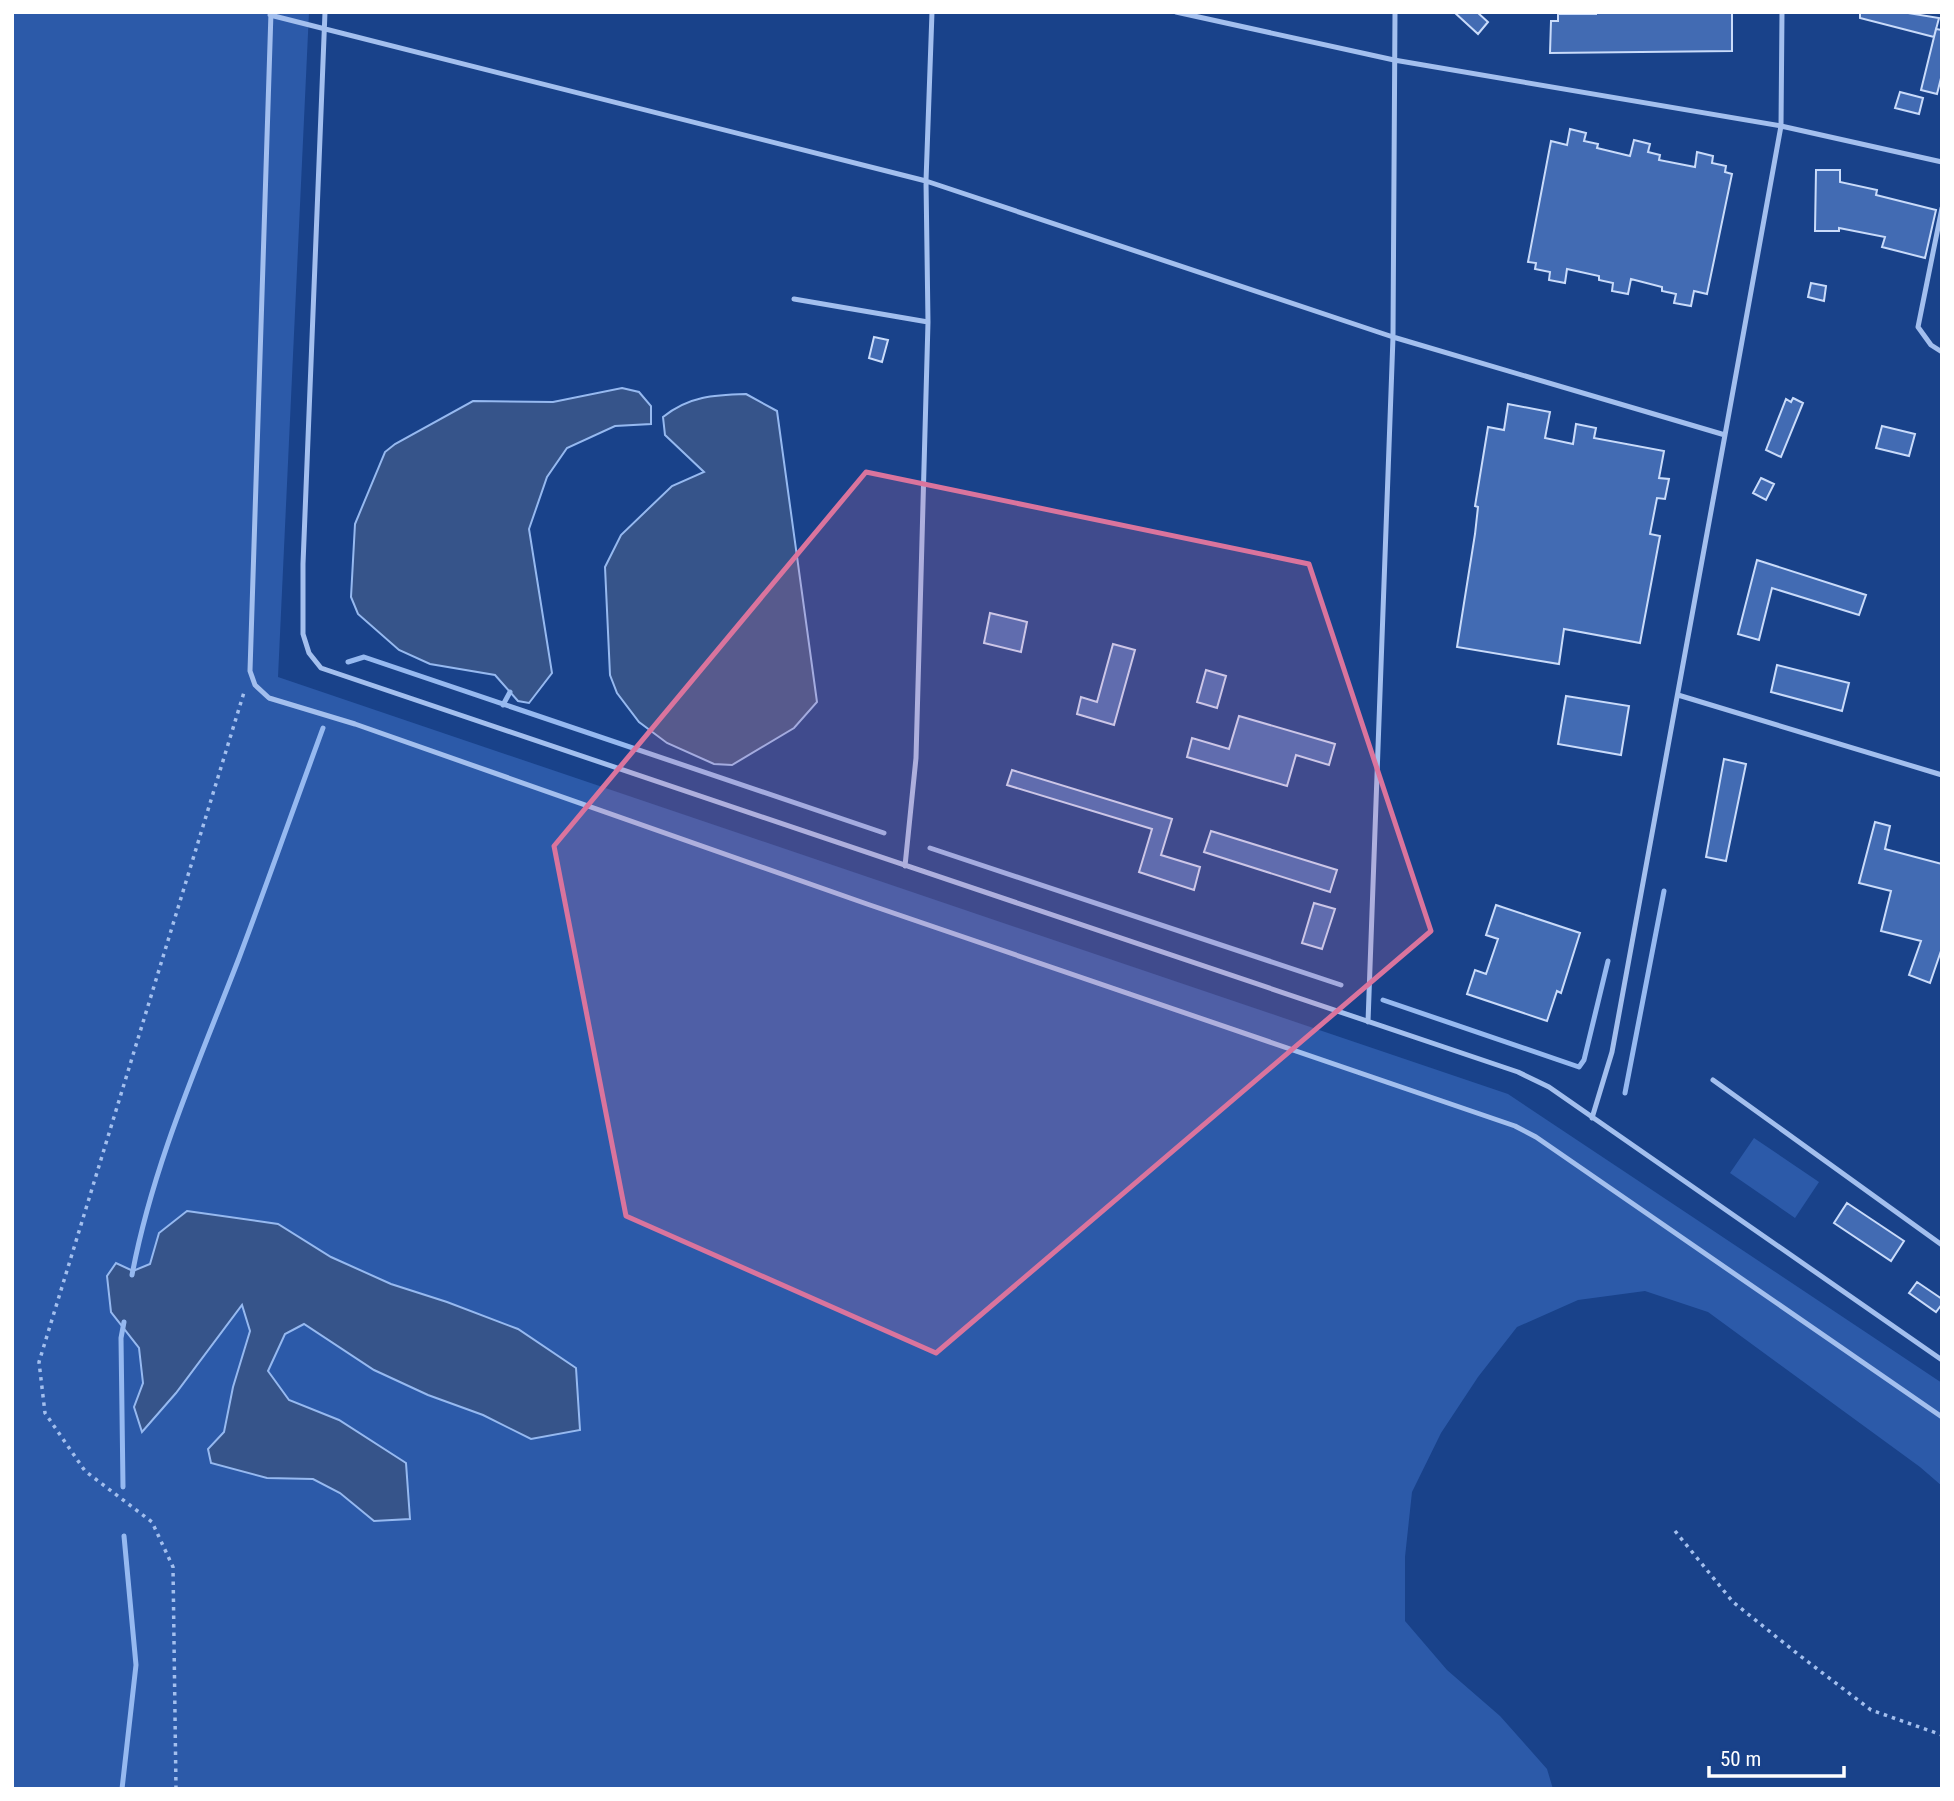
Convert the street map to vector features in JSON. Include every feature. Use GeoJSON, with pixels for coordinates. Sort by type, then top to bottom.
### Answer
{"type":"FeatureCollection","features":[{"type":"Feature","properties":{"kind":"lane"},"geometry":{"type":"LineString","coordinates":[[325,12],[303,564],[303,634],[309,653],[321,668],[1518,1072],[1549,1087],[1942,1360]]}},
{"type":"Feature","properties":{"kind":"lane"},"geometry":{"type":"LineString","coordinates":[[905,866],[916,758],[928,322],[926,181],[933,12]]}},
{"type":"Feature","properties":{"kind":"lane"},"geometry":{"type":"LineString","coordinates":[[1176,12],[1394,60],[1781,126],[1942,162]]}},
{"type":"Feature","properties":{"kind":"lane"},"geometry":{"type":"LineString","coordinates":[[1368,1022],[1393,337],[1395,12]]}},
{"type":"Feature","properties":{"kind":"lane"},"geometry":{"type":"LineString","coordinates":[[1592,1118],[1612,1052],[1781,126],[1782,12]]}},
{"type":"Feature","properties":{"kind":"lane"},"geometry":{"type":"LineString","coordinates":[[1725,435],[1393,337],[926,181],[270,14],[250,671],[255,685],[269,698],[368,729],[867,904],[1515,1126],[1536,1137],[1942,1417]]}},
{"type":"Feature","properties":{"kind":"lane"},"geometry":{"type":"LineString","coordinates":[[1942,208],[1918,327],[1931,345],[1942,352]]}},
{"type":"Feature","properties":{"kind":"lane"},"geometry":{"type":"LineString","coordinates":[[794,299],[928,322]]}},
{"type":"Feature","properties":{"kind":"lane"},"geometry":{"type":"LineString","coordinates":[[1678,695],[1942,775]]}},
{"type":"Feature","properties":{"kind":"lane"},"geometry":{"type":"LineString","coordinates":[[1713,1080],[1942,1245]]}},
{"type":"Feature","properties":{"kind":"path"},"geometry":{"type":"LineString","coordinates":[[176,1789],[173,1567],[152,1522],[85,1471],[45,1413],[39,1362],[250,671]]}},
{"type":"Feature","properties":{"kind":"path"},"geometry":{"type":"LineString","coordinates":[[1675,1531],[1733,1602],[1871,1710],[1942,1735]]}},
{"type":"Feature","properties":{"kind":"highlighted area"},"geometry":{"type":"Polygon","coordinates":[[[866,472],[1309,564],[1431,931],[936,1353],[626,1216],[554,846],[866,472]]]}},
{"type":"Feature","properties":{"kind":"shaded area"},"geometry":{"type":"Polygon","coordinates":[[[12,12],[309,12],[278,677],[1508,1094],[1942,1383],[1942,1486],[1920,1467],[1708,1312],[1645,1291],[1578,1300],[1517,1327],[1478,1377],[1441,1433],[1412,1492],[1405,1557],[1405,1621],[1447,1670],[1500,1716],[1547,1769],[1553,1789],[12,1789],[12,12]],[[187,1211],[159,1233],[150,1264],[133,1271],[116,1263],[111,1312],[139,1348],[143,1383],[134,1407],[143,1431],[176,1393],[242,1305],[250,1331],[233,1387],[224,1432],[208,1449],[267,1478],[313,1479],[340,1493],[374,1521],[339,1420],[289,1400],[268,1371],[285,1334],[304,1324],[374,1370],[428,1395],[483,1415],[575,1368],[518,1329],[391,1284],[331,1257],[278,1224],[187,1211]]]}},
{"type":"Feature","properties":{"kind":"shaded area"},"geometry":{"type":"Polygon","coordinates":[[[622,388],[639,392],[651,406],[651,424],[615,426],[567,448],[547,477],[529,529],[552,673],[529,703],[518,701],[495,675],[430,664],[399,650],[358,614],[351,597],[355,524],[385,452],[473,401],[553,402],[622,388]]]}},
{"type":"Feature","properties":{"kind":"shaded area"},"geometry":{"type":"Polygon","coordinates":[[[746,394],[777,411],[817,702],[794,728],[732,765],[714,764],[667,743],[639,722],[617,693],[610,675],[605,567],[621,535],[672,486],[704,472],[665,435],[663,417],[692,401],[713,396],[746,394]]]}},
{"type":"Feature","properties":{"kind":"shaded area"},"geometry":{"type":"Polygon","coordinates":[[[1754,1138],[1819,1182],[1795,1218],[1730,1173],[1754,1138]]]}},
{"type":"Feature","properties":{"kind":"shaded area"},"geometry":{"type":"Polygon","coordinates":[[[187,1211],[278,1224],[331,1257],[391,1284],[518,1329],[576,1368],[580,1430],[531,1439],[483,1415],[428,1395],[374,1370],[304,1324],[285,1334],[268,1371],[289,1400],[339,1420],[406,1463],[410,1519],[374,1521],[340,1493],[313,1479],[267,1478],[211,1463],[208,1449],[224,1432],[233,1387],[250,1331],[242,1305],[176,1393],[142,1432],[134,1407],[143,1383],[139,1348],[111,1312],[107,1276],[116,1263],[133,1271],[150,1264],[159,1233],[187,1211]]]}},
{"type":"Feature","properties":{"kind":"building"},"geometry":{"type":"Polygon","coordinates":[[[1454,12],[1477,12],[1488,22],[1478,34],[1454,12]]]}},
{"type":"Feature","properties":{"kind":"building"},"geometry":{"type":"Polygon","coordinates":[[[1860,12],[1902,12],[1939,18],[1934,37],[1860,18],[1860,12]]]}},
{"type":"Feature","properties":{"kind":"building"},"geometry":{"type":"Polygon","coordinates":[[[1732,13],[1732,51],[1550,53],[1551,21],[1558,21],[1558,14],[1732,13]]]}},
{"type":"Feature","properties":{"kind":"building"},"geometry":{"type":"Polygon","coordinates":[[[1936,29],[1942,30],[1942,74],[1937,94],[1921,90],[1936,29]]]}},
{"type":"Feature","properties":{"kind":"building"},"geometry":{"type":"Polygon","coordinates":[[[1900,92],[1923,98],[1919,114],[1895,108],[1900,92]]]}},
{"type":"Feature","properties":{"kind":"building"},"geometry":{"type":"Polygon","coordinates":[[[1570,129],[1586,133],[1584,141],[1598,144],[1597,148],[1630,156],[1634,140],[1650,144],[1648,152],[1660,155],[1659,160],[1695,167],[1697,152],[1713,156],[1712,163],[1726,166],[1725,172],[1732,174],[1707,294],[1694,291],[1691,306],[1674,303],[1676,294],[1662,291],[1662,287],[1631,279],[1628,294],[1612,291],[1613,283],[1599,280],[1599,276],[1567,269],[1565,283],[1549,280],[1550,272],[1535,269],[1536,263],[1528,262],[1551,141],[1567,145],[1570,129]]]}},
{"type":"Feature","properties":{"kind":"building"},"geometry":{"type":"Polygon","coordinates":[[[1816,170],[1840,170],[1840,182],[1877,190],[1876,195],[1936,210],[1925,258],[1882,247],[1885,237],[1839,228],[1839,231],[1815,231],[1816,170]]]}},
{"type":"Feature","properties":{"kind":"building"},"geometry":{"type":"Polygon","coordinates":[[[1811,283],[1826,286],[1824,301],[1808,297],[1811,283]]]}},
{"type":"Feature","properties":{"kind":"building"},"geometry":{"type":"Polygon","coordinates":[[[874,337],[888,340],[882,362],[869,358],[874,337]]]}},
{"type":"Feature","properties":{"kind":"building"},"geometry":{"type":"Polygon","coordinates":[[[1793,398],[1803,403],[1781,457],[1766,450],[1786,399],[1791,402],[1793,398]]]}},
{"type":"Feature","properties":{"kind":"building"},"geometry":{"type":"Polygon","coordinates":[[[1508,404],[1550,412],[1545,438],[1573,444],[1576,424],[1596,428],[1594,438],[1664,451],[1659,478],[1669,479],[1665,499],[1657,498],[1650,534],[1660,536],[1640,643],[1564,629],[1559,664],[1457,647],[1488,427],[1504,430],[1508,404]]]}},
{"type":"Feature","properties":{"kind":"building"},"geometry":{"type":"Polygon","coordinates":[[[1882,426],[1915,434],[1909,456],[1876,448],[1882,426]]]}},
{"type":"Feature","properties":{"kind":"building"},"geometry":{"type":"Polygon","coordinates":[[[1761,478],[1774,484],[1766,500],[1753,493],[1761,478]]]}},
{"type":"Feature","properties":{"kind":"building"},"geometry":{"type":"Polygon","coordinates":[[[1757,560],[1866,595],[1859,615],[1772,588],[1759,640],[1738,634],[1757,560]]]}},
{"type":"Feature","properties":{"kind":"building"},"geometry":{"type":"Polygon","coordinates":[[[990,613],[1027,622],[1021,652],[984,643],[990,613]]]}},
{"type":"Feature","properties":{"kind":"building"},"geometry":{"type":"Polygon","coordinates":[[[1113,644],[1135,650],[1114,725],[1077,714],[1081,697],[1097,702],[1113,644]]]}},
{"type":"Feature","properties":{"kind":"building"},"geometry":{"type":"Polygon","coordinates":[[[1777,665],[1849,683],[1842,711],[1771,692],[1777,665]]]}},
{"type":"Feature","properties":{"kind":"building"},"geometry":{"type":"Polygon","coordinates":[[[1206,670],[1226,676],[1217,708],[1197,702],[1206,670]]]}},
{"type":"Feature","properties":{"kind":"building"},"geometry":{"type":"Polygon","coordinates":[[[1566,696],[1629,706],[1621,755],[1558,744],[1566,696]]]}},
{"type":"Feature","properties":{"kind":"building"},"geometry":{"type":"Polygon","coordinates":[[[1239,716],[1335,744],[1329,765],[1296,755],[1287,786],[1187,757],[1192,738],[1229,749],[1239,716]]]}},
{"type":"Feature","properties":{"kind":"building"},"geometry":{"type":"Polygon","coordinates":[[[1724,759],[1746,764],[1726,861],[1706,857],[1724,759]]]}},
{"type":"Feature","properties":{"kind":"building"},"geometry":{"type":"Polygon","coordinates":[[[1012,770],[1172,819],[1161,855],[1200,867],[1194,890],[1139,872],[1152,829],[1007,785],[1012,770]]]}},
{"type":"Feature","properties":{"kind":"building"},"geometry":{"type":"Polygon","coordinates":[[[1875,822],[1890,826],[1885,849],[1942,864],[1942,948],[1930,983],[1909,975],[1921,941],[1881,931],[1891,891],[1859,883],[1875,822]]]}},
{"type":"Feature","properties":{"kind":"building"},"geometry":{"type":"Polygon","coordinates":[[[1211,831],[1337,870],[1330,892],[1204,852],[1211,831]]]}},
{"type":"Feature","properties":{"kind":"building"},"geometry":{"type":"Polygon","coordinates":[[[1314,903],[1335,909],[1322,949],[1302,943],[1314,903]]]}},
{"type":"Feature","properties":{"kind":"building"},"geometry":{"type":"Polygon","coordinates":[[[1496,905],[1580,933],[1561,993],[1557,991],[1547,1021],[1467,994],[1475,970],[1486,974],[1498,939],[1486,935],[1496,905]]]}},
{"type":"Feature","properties":{"kind":"building"},"geometry":{"type":"Polygon","coordinates":[[[1847,1203],[1904,1241],[1891,1261],[1834,1223],[1847,1203]]]}},
{"type":"Feature","properties":{"kind":"building"},"geometry":{"type":"Polygon","coordinates":[[[1917,1282],[1942,1299],[1936,1312],[1909,1293],[1917,1282]]]}},
{"type":"Feature","properties":{"kind":"waterway"},"geometry":{"type":"LineString","coordinates":[[348,662],[364,657],[884,833]]}},
{"type":"Feature","properties":{"kind":"waterway"},"geometry":{"type":"LineString","coordinates":[[503,705],[510,692]]}},
{"type":"Feature","properties":{"kind":"waterway"},"geometry":{"type":"LineString","coordinates":[[132,1275],[152,1193],[165,1153],[323,728]]}},
{"type":"Feature","properties":{"kind":"waterway"},"geometry":{"type":"LineString","coordinates":[[930,848],[1341,985]]}},
{"type":"Feature","properties":{"kind":"waterway"},"geometry":{"type":"LineString","coordinates":[[1625,1093],[1664,891]]}},
{"type":"Feature","properties":{"kind":"waterway"},"geometry":{"type":"LineString","coordinates":[[1383,1000],[1579,1067],[1584,1060],[1608,961]]}},
{"type":"Feature","properties":{"kind":"waterway"},"geometry":{"type":"LineString","coordinates":[[123,1487],[121,1338],[124,1322]]}},
{"type":"Feature","properties":{"kind":"waterway"},"geometry":{"type":"LineString","coordinates":[[122,1789],[136,1665],[124,1536]]}}]}
